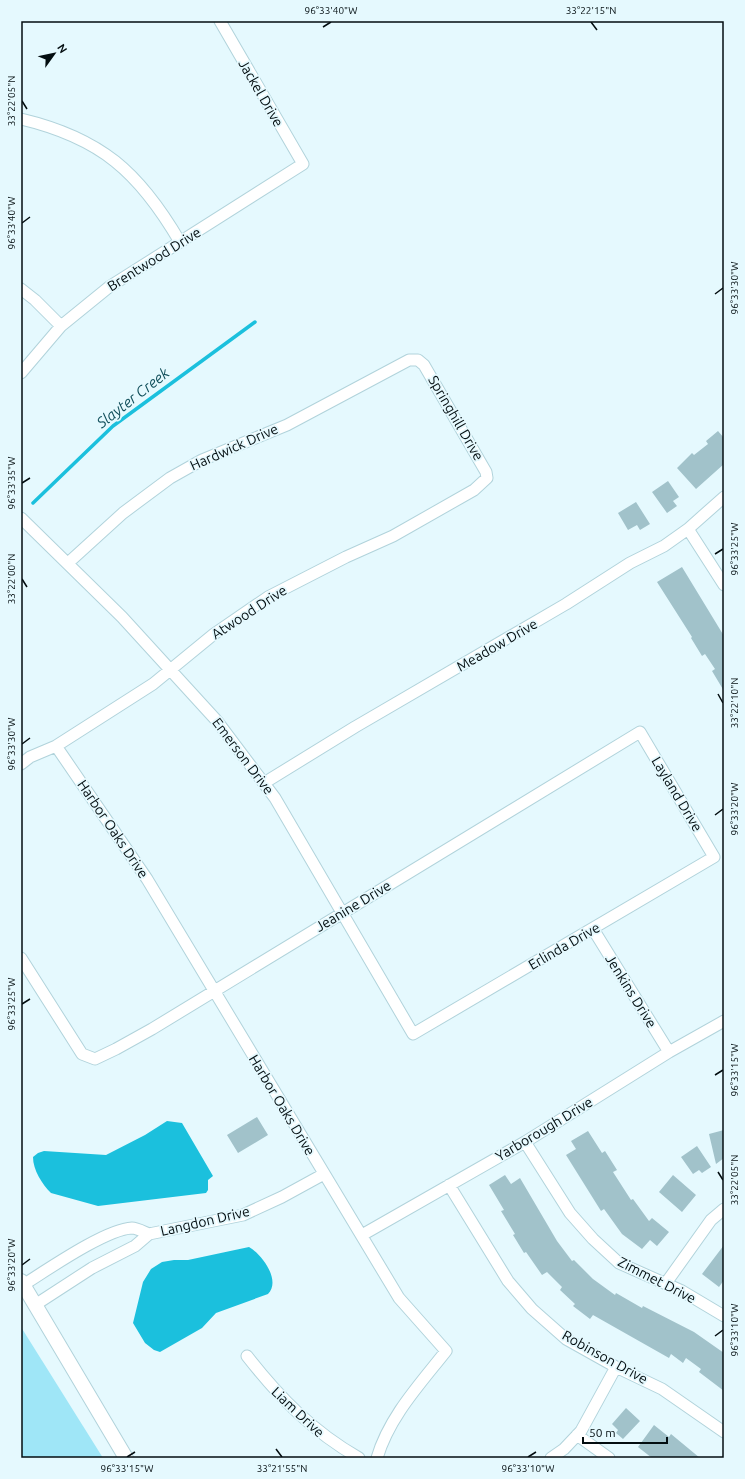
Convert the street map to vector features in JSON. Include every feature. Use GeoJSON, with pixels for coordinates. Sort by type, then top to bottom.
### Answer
{"type":"FeatureCollection","features":[{"type":"Feature","properties":{"kind":"street","name":"Jackel Drive"},"geometry":{"type":"LineString","coordinates":[[220,21],[303,164]]}},
{"type":"Feature","properties":{"kind":"street"},"geometry":{"type":"LineString","coordinates":[[21,119],[62,130],[84,141],[113,160],[145,189],[168,221],[180,242]]}},
{"type":"Feature","properties":{"kind":"street","name":"Brentwood Drive"},"geometry":{"type":"LineString","coordinates":[[21,373],[61,326],[109,287],[303,164]]}},
{"type":"Feature","properties":{"kind":"street"},"geometry":{"type":"LineString","coordinates":[[21,289],[35,300],[61,326]]}},
{"type":"Feature","properties":{"kind":"street","name":"Hardwick Drive"},"geometry":{"type":"LineString","coordinates":[[68,563],[122,513],[170,478],[202,460],[287,425],[400,364],[409,360],[418,360]]}},
{"type":"Feature","properties":{"kind":"street","name":"Springhill Drive"},"geometry":{"type":"LineString","coordinates":[[418,360],[424,365],[484,466],[487,478]]}},
{"type":"Feature","properties":{"kind":"street","name":"Atwood Drive"},"geometry":{"type":"LineString","coordinates":[[21,764],[30,757],[56,746],[153,684],[214,634],[268,597],[346,557],[393,536],[474,490],[487,478]]}},
{"type":"Feature","properties":{"kind":"street","name":"Meadow Drive"},"geometry":{"type":"LineString","coordinates":[[264,783],[355,727],[566,604],[630,564],[664,546],[688,529],[724,498]]}},
{"type":"Feature","properties":{"kind":"street","name":"Emerson Drive"},"geometry":{"type":"LineString","coordinates":[[21,518],[68,563],[217,721],[275,798],[413,1034]]}},
{"type":"Feature","properties":{"kind":"street"},"geometry":{"type":"LineString","coordinates":[[688,529],[724,585]]}},
{"type":"Feature","properties":{"kind":"street","name":"Layland Drive"},"geometry":{"type":"LineString","coordinates":[[640,732],[714,856]]}},
{"type":"Feature","properties":{"kind":"street","name":"Jeanine Drive"},"geometry":{"type":"LineString","coordinates":[[21,958],[82,1054],[95,1059],[116,1049],[640,732]]}},
{"type":"Feature","properties":{"kind":"street","name":"Harbor Oaks Drive"},"geometry":{"type":"LineString","coordinates":[[56,746],[147,879],[399,1298],[446,1351],[408,1398],[382,1441],[377,1458]]}},
{"type":"Feature","properties":{"kind":"street","name":"Erlinda Drive"},"geometry":{"type":"LineString","coordinates":[[413,1034],[593,929],[714,856]]}},
{"type":"Feature","properties":{"kind":"street","name":"Jenkins Drive"},"geometry":{"type":"LineString","coordinates":[[593,929],[669,1052]]}},
{"type":"Feature","properties":{"kind":"street","name":"Yarborough Drive"},"geometry":{"type":"LineString","coordinates":[[362,1235],[525,1142],[669,1052],[724,1021]]}},
{"type":"Feature","properties":{"kind":"street","name":"Zimmet Drive"},"geometry":{"type":"LineString","coordinates":[[525,1142],[570,1213],[593,1239],[620,1262],[682,1291],[724,1316]]}},
{"type":"Feature","properties":{"kind":"street","name":"Langdon Drive"},"geometry":{"type":"LineString","coordinates":[[35,1305],[92,1268],[135,1246],[149,1234],[243,1215],[282,1197],[324,1174]]}},
{"type":"Feature","properties":{"kind":"street","name":"Robinson Drive"},"geometry":{"type":"LineString","coordinates":[[449,1185],[508,1281],[532,1309],[566,1339],[616,1367],[662,1389],[724,1432]]}},
{"type":"Feature","properties":{"kind":"street"},"geometry":{"type":"LineString","coordinates":[[666,1283],[711,1220],[724,1209]]}},
{"type":"Feature","properties":{"kind":"street","name":"Langdon Drive"},"geometry":{"type":"LineString","coordinates":[[22,1283],[87,1246],[116,1232],[133,1228],[149,1234]]}},
{"type":"Feature","properties":{"kind":"street"},"geometry":{"type":"LineString","coordinates":[[22,1283],[126,1458]]}},
{"type":"Feature","properties":{"kind":"street","name":"Liam Drive"},"geometry":{"type":"LineString","coordinates":[[247,1356],[272,1388],[297,1414],[334,1444],[358,1458]]}},
{"type":"Feature","properties":{"kind":"street"},"geometry":{"type":"LineString","coordinates":[[552,1458],[564,1449],[578,1435],[616,1367]]}},
{"type":"Feature","properties":{"kind":"street"},"geometry":{"type":"LineString","coordinates":[[578,1435],[609,1458]]}},
{"type":"Feature","properties":{"kind":"shaded area"},"geometry":{"type":"Polygon","coordinates":[[[167,1121],[182,1123],[213,1176],[208,1180],[208,1190],[206,1193],[98,1206],[51,1193],[36,1172],[33,1157],[38,1153],[44,1151],[106,1155],[145,1135],[167,1121]]]}},
{"type":"Feature","properties":{"kind":"shaded area"},"geometry":{"type":"Polygon","coordinates":[[[249,1247],[260,1256],[269,1269],[272,1282],[271,1289],[268,1294],[216,1313],[202,1328],[160,1352],[154,1350],[145,1343],[133,1323],[143,1282],[151,1269],[162,1262],[188,1260],[249,1247]]]}},
{"type":"Feature","properties":{"kind":"shaded area"},"geometry":{"type":"Polygon","coordinates":[[[21,1327],[103,1458],[21,1458],[21,1327]]]}},
{"type":"Feature","properties":{"kind":"building"},"geometry":{"type":"Polygon","coordinates":[[[718,431],[724,438],[724,464],[696,489],[677,468],[692,453],[694,455],[708,444],[706,441],[718,431]]]}},
{"type":"Feature","properties":{"kind":"building"},"geometry":{"type":"Polygon","coordinates":[[[668,481],[679,497],[673,501],[677,506],[667,513],[652,492],[668,481]]]}},
{"type":"Feature","properties":{"kind":"building"},"geometry":{"type":"Polygon","coordinates":[[[636,502],[650,524],[640,530],[637,525],[628,530],[618,513],[636,502]]]}},
{"type":"Feature","properties":{"kind":"building"},"geometry":{"type":"Polygon","coordinates":[[[682,567],[724,636],[724,691],[712,671],[715,669],[705,654],[702,656],[691,638],[692,637],[657,582],[682,567]]]}},
{"type":"Feature","properties":{"kind":"building"},"geometry":{"type":"Polygon","coordinates":[[[257,1117],[268,1135],[238,1153],[227,1135],[257,1117]]]}},
{"type":"Feature","properties":{"kind":"building"},"geometry":{"type":"Polygon","coordinates":[[[724,1130],[724,1158],[716,1164],[709,1134],[724,1130]]]}},
{"type":"Feature","properties":{"kind":"building"},"geometry":{"type":"Polygon","coordinates":[[[588,1131],[602,1153],[605,1151],[617,1170],[613,1172],[631,1200],[633,1199],[649,1221],[652,1218],[669,1232],[657,1246],[650,1240],[642,1249],[622,1234],[604,1209],[601,1211],[566,1155],[576,1149],[571,1141],[588,1131]]]}},
{"type":"Feature","properties":{"kind":"building"},"geometry":{"type":"Polygon","coordinates":[[[697,1146],[711,1167],[702,1173],[699,1170],[693,1174],[681,1157],[697,1146]]]}},
{"type":"Feature","properties":{"kind":"building"},"geometry":{"type":"Polygon","coordinates":[[[505,1175],[511,1184],[520,1178],[557,1241],[572,1261],[574,1260],[593,1279],[615,1295],[616,1293],[642,1308],[643,1306],[694,1332],[724,1353],[724,1391],[699,1372],[701,1369],[686,1358],[683,1363],[671,1354],[669,1358],[593,1315],[590,1319],[573,1306],[575,1304],[560,1290],[562,1287],[547,1272],[542,1275],[526,1252],[524,1253],[513,1235],[515,1234],[501,1211],[504,1210],[489,1185],[505,1175]]]}},
{"type":"Feature","properties":{"kind":"building"},"geometry":{"type":"Polygon","coordinates":[[[673,1175],[696,1195],[682,1212],[659,1192],[673,1175]]]}},
{"type":"Feature","properties":{"kind":"building"},"geometry":{"type":"Polygon","coordinates":[[[724,1245],[724,1280],[719,1287],[702,1274],[724,1245]]]}},
{"type":"Feature","properties":{"kind":"building"},"geometry":{"type":"Polygon","coordinates":[[[626,1408],[640,1421],[623,1439],[616,1433],[618,1430],[612,1424],[626,1408]]]}},
{"type":"Feature","properties":{"kind":"building"},"geometry":{"type":"Polygon","coordinates":[[[654,1425],[669,1437],[671,1434],[700,1458],[652,1458],[638,1447],[654,1425]]]}},
{"type":"Feature","properties":{"kind":"waterway","name":"Slayter Creek"},"geometry":{"type":"LineString","coordinates":[[33,503],[113,426],[255,322]]}}]}
